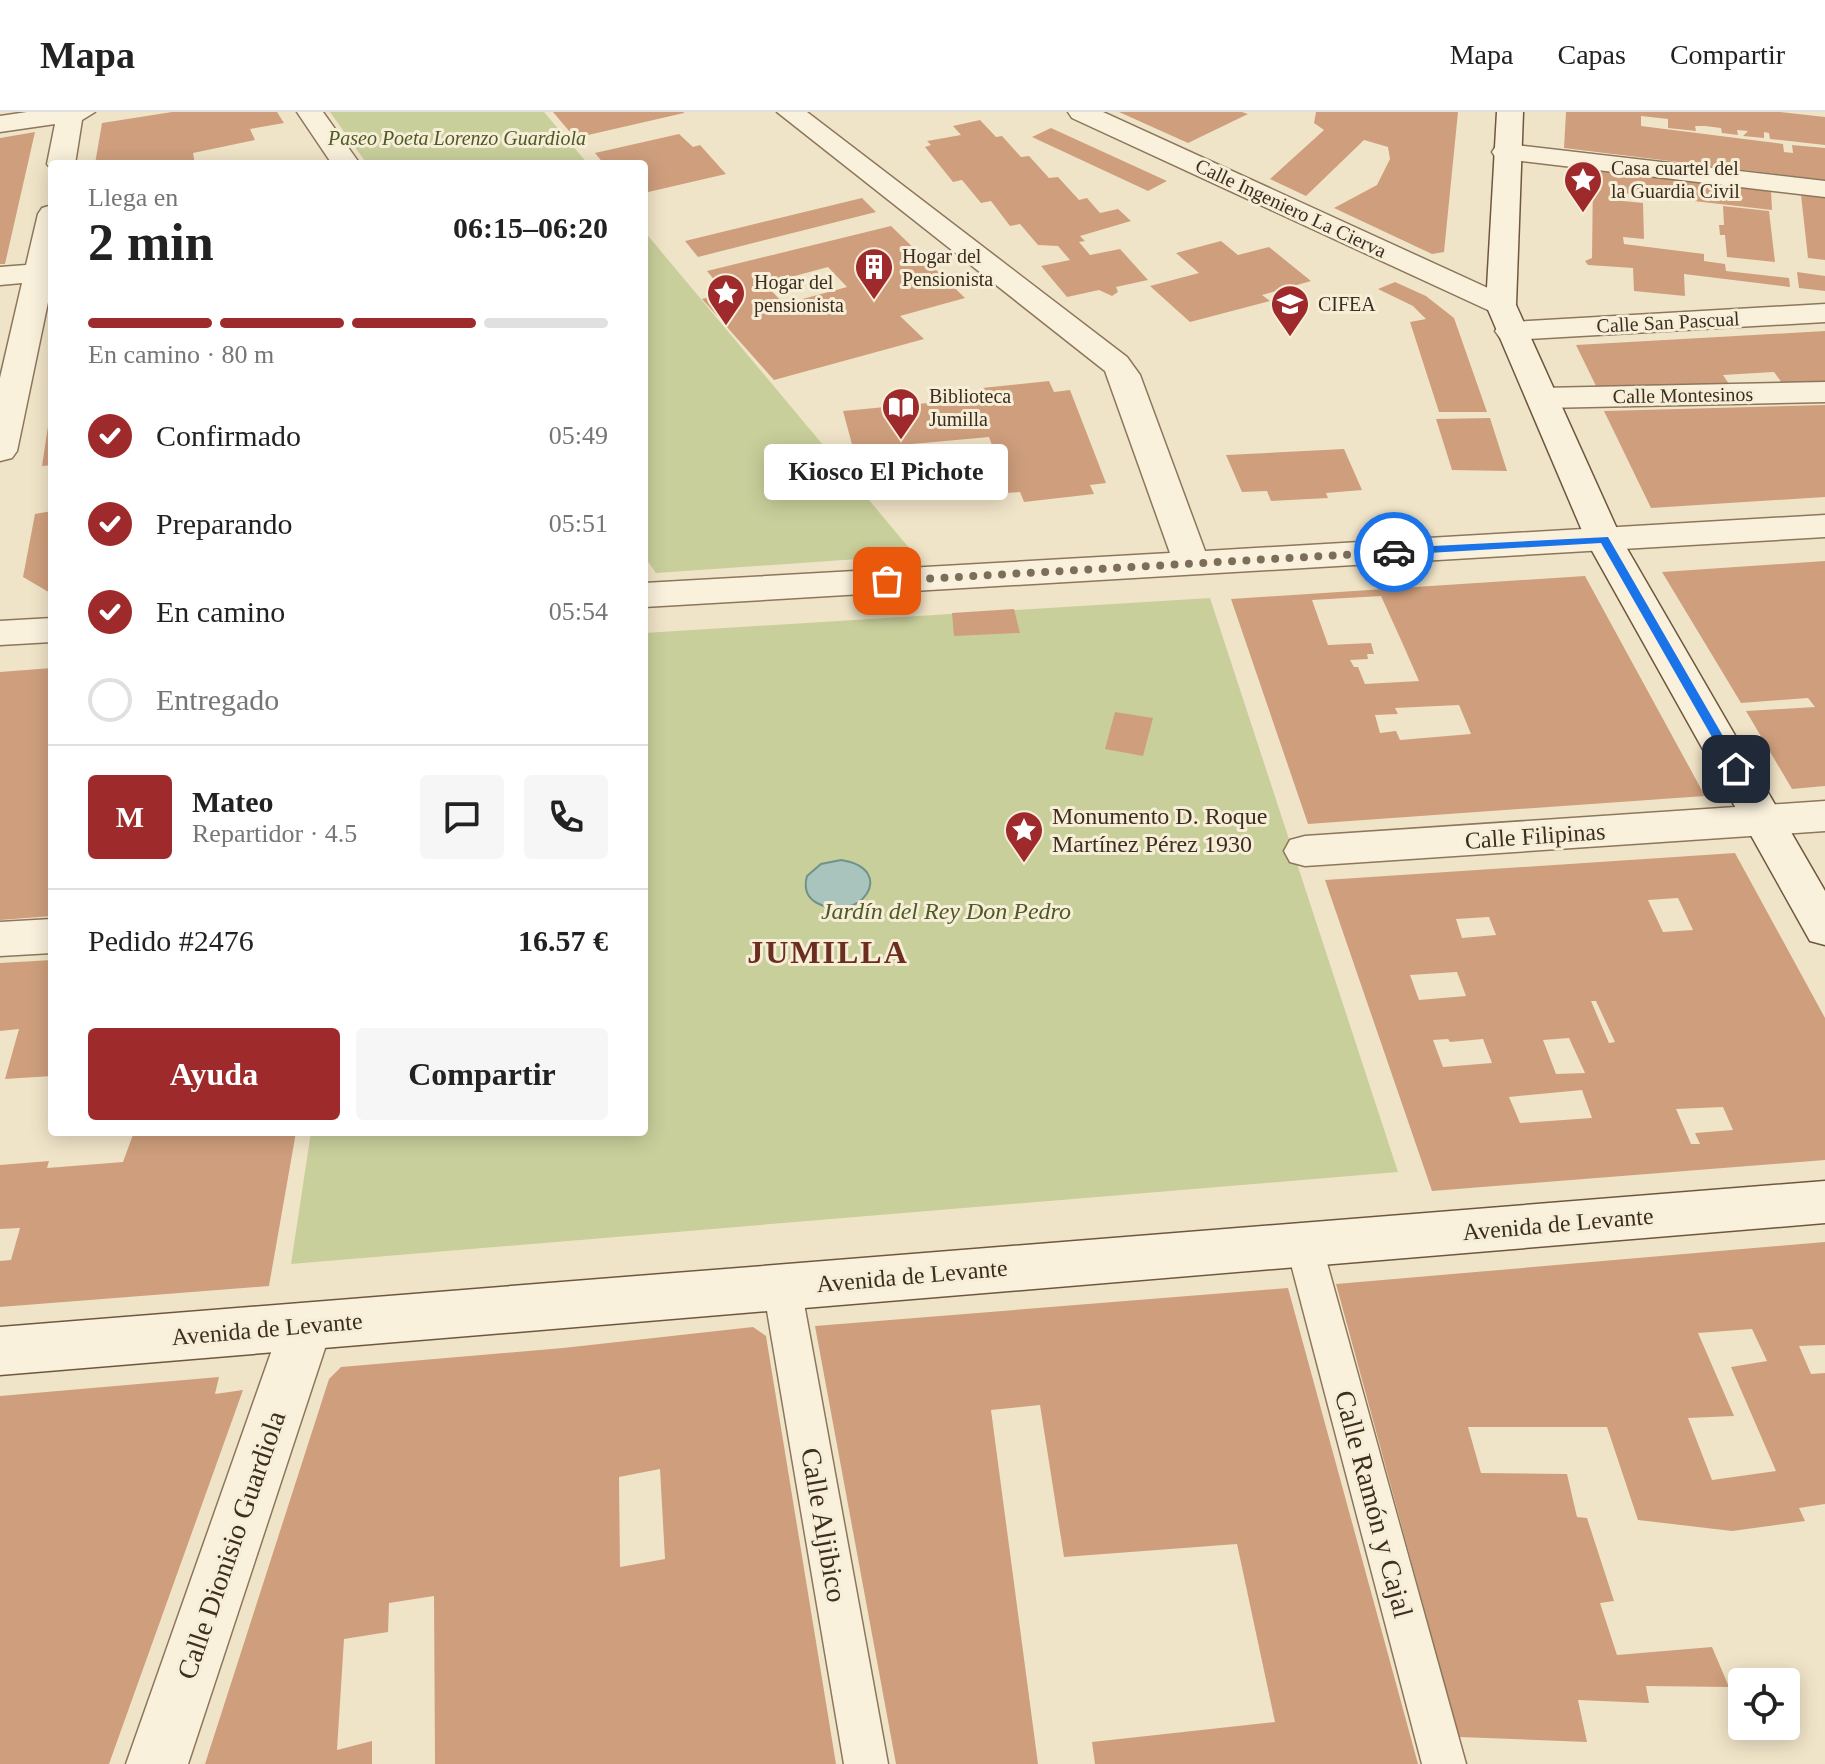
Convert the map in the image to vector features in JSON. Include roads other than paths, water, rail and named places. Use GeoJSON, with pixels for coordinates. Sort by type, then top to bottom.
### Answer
{"type":"FeatureCollection","features":[{"type":"Feature","properties":{"kind":"street"},"geometry":{"type":"LineString","coordinates":[[310,112],[343,160]]}},
{"type":"Feature","properties":{"kind":"street","name":"Calle Ingeniero La Cierva"},"geometry":{"type":"LineString","coordinates":[[1081,112],[1506,318]]}},
{"type":"Feature","properties":{"kind":"street"},"geometry":{"type":"LineString","coordinates":[[1510,112],[1506,152],[1506,318],[1604,540],[1825,929]]}},
{"type":"Feature","properties":{"kind":"street"},"geometry":{"type":"LineString","coordinates":[[0,124],[76,113],[62,160]]}},
{"type":"Feature","properties":{"kind":"street"},"geometry":{"type":"LineString","coordinates":[[802,114],[1116,364],[1124,375],[1191,563]]}},
{"type":"Feature","properties":{"kind":"street"},"geometry":{"type":"LineString","coordinates":[[1506,152],[1825,189]]}},
{"type":"Feature","properties":{"kind":"street"},"geometry":{"type":"LineString","coordinates":[[0,276],[47,273],[39,336],[7,385],[0,451]]}},
{"type":"Feature","properties":{"kind":"street","name":"Calle San Pascual"},"geometry":{"type":"LineString","coordinates":[[1506,318],[1825,313]]}},
{"type":"Feature","properties":{"kind":"street","name":"Calle Montesinos"},"geometry":{"type":"LineString","coordinates":[[1542,398],[1825,392]]}},
{"type":"Feature","properties":{"kind":"street"},"geometry":{"type":"LineString","coordinates":[[648,595],[1825,526]]}},
{"type":"Feature","properties":{"kind":"street"},"geometry":{"type":"LineString","coordinates":[[0,633],[48,630]]}},
{"type":"Feature","properties":{"kind":"street","name":"Calle Filipinas"},"geometry":{"type":"LineString","coordinates":[[1305,851],[1825,816]]}},
{"type":"Feature","properties":{"kind":"street"},"geometry":{"type":"LineString","coordinates":[[0,939],[48,936]]}},
{"type":"Feature","properties":{"kind":"street","name":"Avenida de Levante"},"geometry":{"type":"LineString","coordinates":[[0,1351],[1825,1202]]}},
{"type":"Feature","properties":{"kind":"street","name":"Calle Ramón y Cajal"},"geometry":{"type":"LineString","coordinates":[[1304,1245],[1444,1764]]}},
{"type":"Feature","properties":{"kind":"street","name":"Calle Aljibico"},"geometry":{"type":"LineString","coordinates":[[782,1287],[866,1764]]}},
{"type":"Feature","properties":{"kind":"street","name":"Calle Dionisio Guardiola"},"geometry":{"type":"LineString","coordinates":[[157,1764],[306,1327]]}},
{"type":"Feature","properties":{"kind":"water"},"geometry":{"type":"Polygon","coordinates":[[[841,860],[858,865],[868,874],[870,884],[867,894],[847,907],[833,908],[817,903],[807,891],[807,876],[821,864],[841,860]]]}},
{"type":"Feature","properties":{"kind":"place","name":"Casa cuartel del la Guardia Civil"},"geometry":{"type":"Point","coordinates":[1583,214]}},
{"type":"Feature","properties":{"kind":"place","name":"Hogar del Pensionista"},"geometry":{"type":"Point","coordinates":[874,301]}},
{"type":"Feature","properties":{"kind":"place","name":"Hogar del pensionista"},"geometry":{"type":"Point","coordinates":[726,327]}},
{"type":"Feature","properties":{"kind":"place","name":"CIFEA"},"geometry":{"type":"Point","coordinates":[1290,338]}},
{"type":"Feature","properties":{"kind":"place","name":"Biblioteca Jumilla"},"geometry":{"type":"Point","coordinates":[901,441]}},
{"type":"Feature","properties":{"kind":"place","name":"Kiosco El Pichote"},"geometry":{"type":"Point","coordinates":[887,581]}},
{"type":"Feature","properties":{"kind":"place","name":"Monumento D. Roque Martínez Pérez 1930"},"geometry":{"type":"Point","coordinates":[1024,864]}},
{"type":"Feature","properties":{"kind":"district","name":"JUMILLA"},"geometry":{"type":"Point","coordinates":[828,952]}},
{"type":"Feature","properties":{"kind":"park label","name":"Paseo Poeta Lorenzo Guardiola"},"geometry":{"type":"Point","coordinates":[457,138]}},
{"type":"Feature","properties":{"kind":"park label","name":"Jardín del Rey Don Pedro"},"geometry":{"type":"Point","coordinates":[946,911]}}]}
